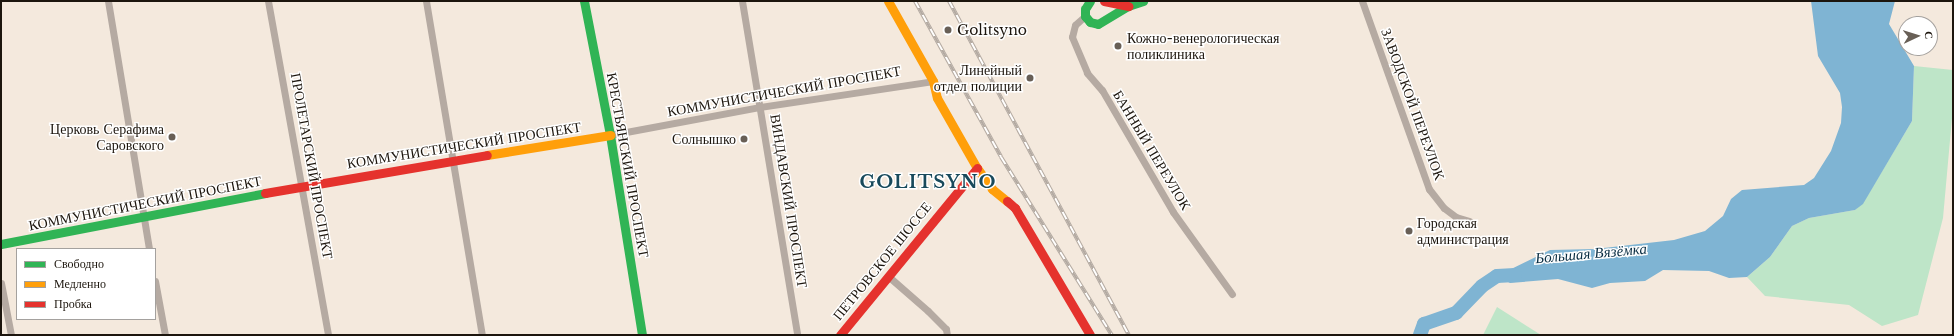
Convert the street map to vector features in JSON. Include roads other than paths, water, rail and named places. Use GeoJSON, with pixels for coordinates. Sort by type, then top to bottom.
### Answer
{"type":"FeatureCollection","features":[{"type":"Feature","properties":{"kind":"street"},"geometry":{"type":"LineString","coordinates":[[108,1],[149,248]]}},
{"type":"Feature","properties":{"kind":"street","name":"ПРОЛЕТАРСКИЙ ПРОСПЕКТ"},"geometry":{"type":"LineString","coordinates":[[268,1],[303,186],[328,335]]}},
{"type":"Feature","properties":{"kind":"street"},"geometry":{"type":"LineString","coordinates":[[426,1],[451,160],[482,335]]}},
{"type":"Feature","properties":{"kind":"street","name":"КРЕСТЬЯНСКИЙ ПРОСПЕКТ"},"geometry":{"type":"LineString","coordinates":[[584,1],[610,135],[642,335]]}},
{"type":"Feature","properties":{"kind":"street","name":"ВИНДАВСКИЙ ПРОСПЕКТ"},"geometry":{"type":"LineString","coordinates":[[742,1],[797,335]]}},
{"type":"Feature","properties":{"kind":"street"},"geometry":{"type":"LineString","coordinates":[[888,1],[933,81],[937,98],[977,168],[992,189],[1015,208],[1090,335]]}},
{"type":"Feature","properties":{"kind":"street"},"geometry":{"type":"LineString","coordinates":[[1089,1],[1085,8],[1085,16],[1095,24],[1107,19],[1128,6],[1143,1]]}},
{"type":"Feature","properties":{"kind":"street"},"geometry":{"type":"LineString","coordinates":[[1105,1],[1128,6]]}},
{"type":"Feature","properties":{"kind":"street"},"geometry":{"type":"LineString","coordinates":[[1105,1],[1110,10],[1107,19]]}},
{"type":"Feature","properties":{"kind":"street","name":"ЗАВОДСКОЙ ПЕРЕУЛОК"},"geometry":{"type":"LineString","coordinates":[[1362,1],[1429,189],[1444,208],[1456,217],[1469,221]]}},
{"type":"Feature","properties":{"kind":"street","name":"БАННЫЙ ПЕРЕУЛОК"},"geometry":{"type":"LineString","coordinates":[[1085,16],[1075,25],[1072,37],[1087,73],[1102,90],[1173,212],[1232,294]]}},
{"type":"Feature","properties":{"kind":"street","name":"КОММУНИСТИЧЕСКИЙ ПРОСПЕКТ"},"geometry":{"type":"LineString","coordinates":[[1,244],[144,218],[303,186],[451,160],[610,135],[760,107],[933,81]]}},
{"type":"Feature","properties":{"kind":"street","name":"ПЕТРОВСКОЕ ШОССЕ"},"geometry":{"type":"LineString","coordinates":[[840,335],[977,168]]}},
{"type":"Feature","properties":{"kind":"street"},"geometry":{"type":"LineString","coordinates":[[888,276],[946,329],[947,335]]}},
{"type":"Feature","properties":{"kind":"street"},"geometry":{"type":"LineString","coordinates":[[1,283],[11,335]]}},
{"type":"Feature","properties":{"kind":"street"},"geometry":{"type":"LineString","coordinates":[[156,286],[165,335]]}},
{"type":"Feature","properties":{"kind":"water"},"geometry":{"type":"Polygon","coordinates":[[[1811,1],[1895,1],[1889,24],[1898,39],[1898,56],[1908,56],[1914,66],[1912,121],[1863,204],[1855,210],[1809,218],[1792,226],[1770,257],[1747,277],[1729,278],[1709,271],[1663,270],[1645,281],[1610,283],[1592,288],[1558,279],[1510,283],[1497,276],[1550,250],[1595,249],[1674,240],[1705,231],[1723,216],[1731,199],[1742,190],[1804,185],[1814,178],[1831,151],[1841,123],[1842,107],[1840,93],[1818,56],[1811,1]]]}},
{"type":"Feature","properties":{"kind":"waterway","name":"Большая Вязёмка"},"geometry":{"type":"LineString","coordinates":[[1420,335],[1424,324],[1456,313],[1482,286],[1497,276],[1515,275]]}},
{"type":"Feature","properties":{"kind":"railway"},"geometry":{"type":"LineString","coordinates":[[915,1],[1001,157],[1112,335]]}},
{"type":"Feature","properties":{"kind":"railway"},"geometry":{"type":"LineString","coordinates":[[949,1],[1129,335]]}},
{"type":"Feature","properties":{"kind":"place","name":"Golitsyno"},"geometry":{"type":"Point","coordinates":[948,30]}},
{"type":"Feature","properties":{"kind":"place","name":"Кожно-венерологическая поликлиника"},"geometry":{"type":"Point","coordinates":[1118,46]}},
{"type":"Feature","properties":{"kind":"place","name":"Линейный отдел полиции"},"geometry":{"type":"Point","coordinates":[1030,78]}},
{"type":"Feature","properties":{"kind":"place","name":"Церковь Серафима Саровского"},"geometry":{"type":"Point","coordinates":[172,137]}},
{"type":"Feature","properties":{"kind":"place","name":"Солнышко"},"geometry":{"type":"Point","coordinates":[744,139]}},
{"type":"Feature","properties":{"kind":"place","name":"Городская администрация"},"geometry":{"type":"Point","coordinates":[1409,231]}},
{"type":"Feature","properties":{"kind":"district","name":"GOLITSYNO"},"geometry":{"type":"Point","coordinates":[928,182]}}]}
